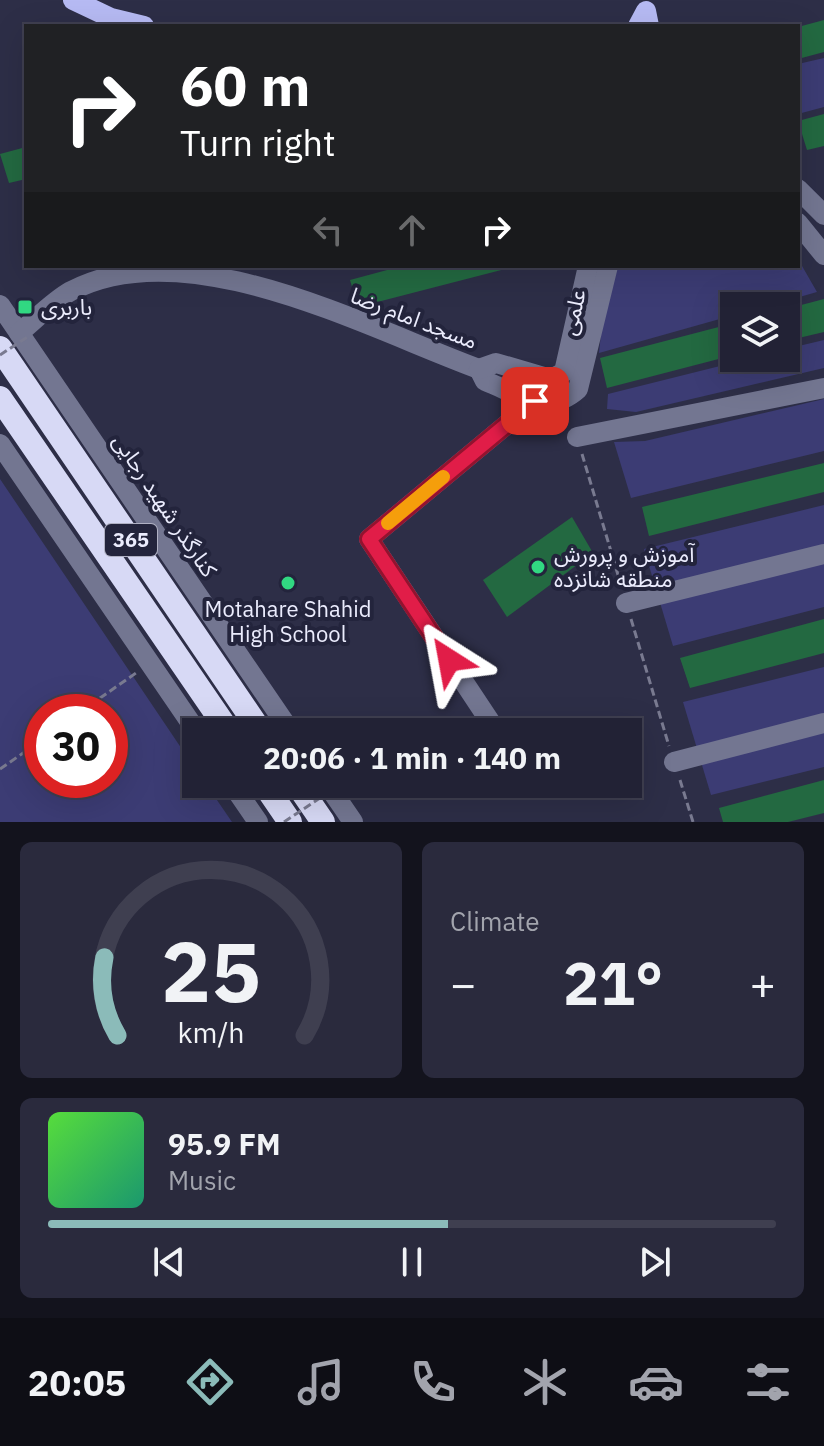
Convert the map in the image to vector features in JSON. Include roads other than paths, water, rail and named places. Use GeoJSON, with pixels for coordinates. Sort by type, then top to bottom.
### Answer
{"type":"FeatureCollection","features":[{"type":"Feature","properties":{"kind":"highway","name":"365"},"geometry":{"type":"LineString","coordinates":[[16,339],[252,718]]}},
{"type":"Feature","properties":{"kind":"highway","name":"365"},"geometry":{"type":"LineString","coordinates":[[0,398],[219,718]]}},
{"type":"Feature","properties":{"kind":"highway"},"geometry":{"type":"LineString","coordinates":[[272,798],[287,822]]}},
{"type":"Feature","properties":{"kind":"highway"},"geometry":{"type":"LineString","coordinates":[[307,798],[323,822]]}},
{"type":"Feature","properties":{"kind":"main road"},"geometry":{"type":"LineString","coordinates":[[73,0],[111,18],[136,24]]}},
{"type":"Feature","properties":{"kind":"street"},"geometry":{"type":"LineString","coordinates":[[800,191],[824,215]]}},
{"type":"Feature","properties":{"kind":"street"},"geometry":{"type":"LineString","coordinates":[[800,225],[824,255]]}},
{"type":"Feature","properties":{"kind":"street","name":"علمی"},"geometry":{"type":"LineString","coordinates":[[551,379],[564,372],[588,268]]}},
{"type":"Feature","properties":{"kind":"street","name":"علمی"},"geometry":{"type":"LineString","coordinates":[[488,718],[369,539],[542,403],[564,401],[578,389],[608,268]]}},
{"type":"Feature","properties":{"kind":"street","name":"مسجد امام رضا"},"geometry":{"type":"LineString","coordinates":[[16,339],[70,291],[115,275],[145,270],[224,278],[292,295],[479,369]]}},
{"type":"Feature","properties":{"kind":"street","name":"کنارگذر شهید رجایی"},"geometry":{"type":"LineString","coordinates":[[0,305],[16,339],[281,718]]}},
{"type":"Feature","properties":{"kind":"street"},"geometry":{"type":"LineString","coordinates":[[496,363],[551,379],[542,403],[485,381],[479,369],[496,363]]}},
{"type":"Feature","properties":{"kind":"street"},"geometry":{"type":"LineString","coordinates":[[577,437],[824,388]]}},
{"type":"Feature","properties":{"kind":"street"},"geometry":{"type":"LineString","coordinates":[[0,444],[187,718]]}},
{"type":"Feature","properties":{"kind":"street"},"geometry":{"type":"LineString","coordinates":[[626,603],[824,554]]}},
{"type":"Feature","properties":{"kind":"street"},"geometry":{"type":"LineString","coordinates":[[674,762],[824,723]]}},
{"type":"Feature","properties":{"kind":"street"},"geometry":{"type":"LineString","coordinates":[[242,798],[258,822]]}},
{"type":"Feature","properties":{"kind":"street"},"geometry":{"type":"LineString","coordinates":[[337,798],[353,822]]}},
{"type":"Feature","properties":{"kind":"place","name":"باربری"},"geometry":{"type":"Point","coordinates":[25,307]}},
{"type":"Feature","properties":{"kind":"place","name":"آموزش و پرورش منطقه شانزده"},"geometry":{"type":"Point","coordinates":[538,567]}},
{"type":"Feature","properties":{"kind":"place","name":"Motahare Shahid High School"},"geometry":{"type":"Point","coordinates":[288,583]}}]}
